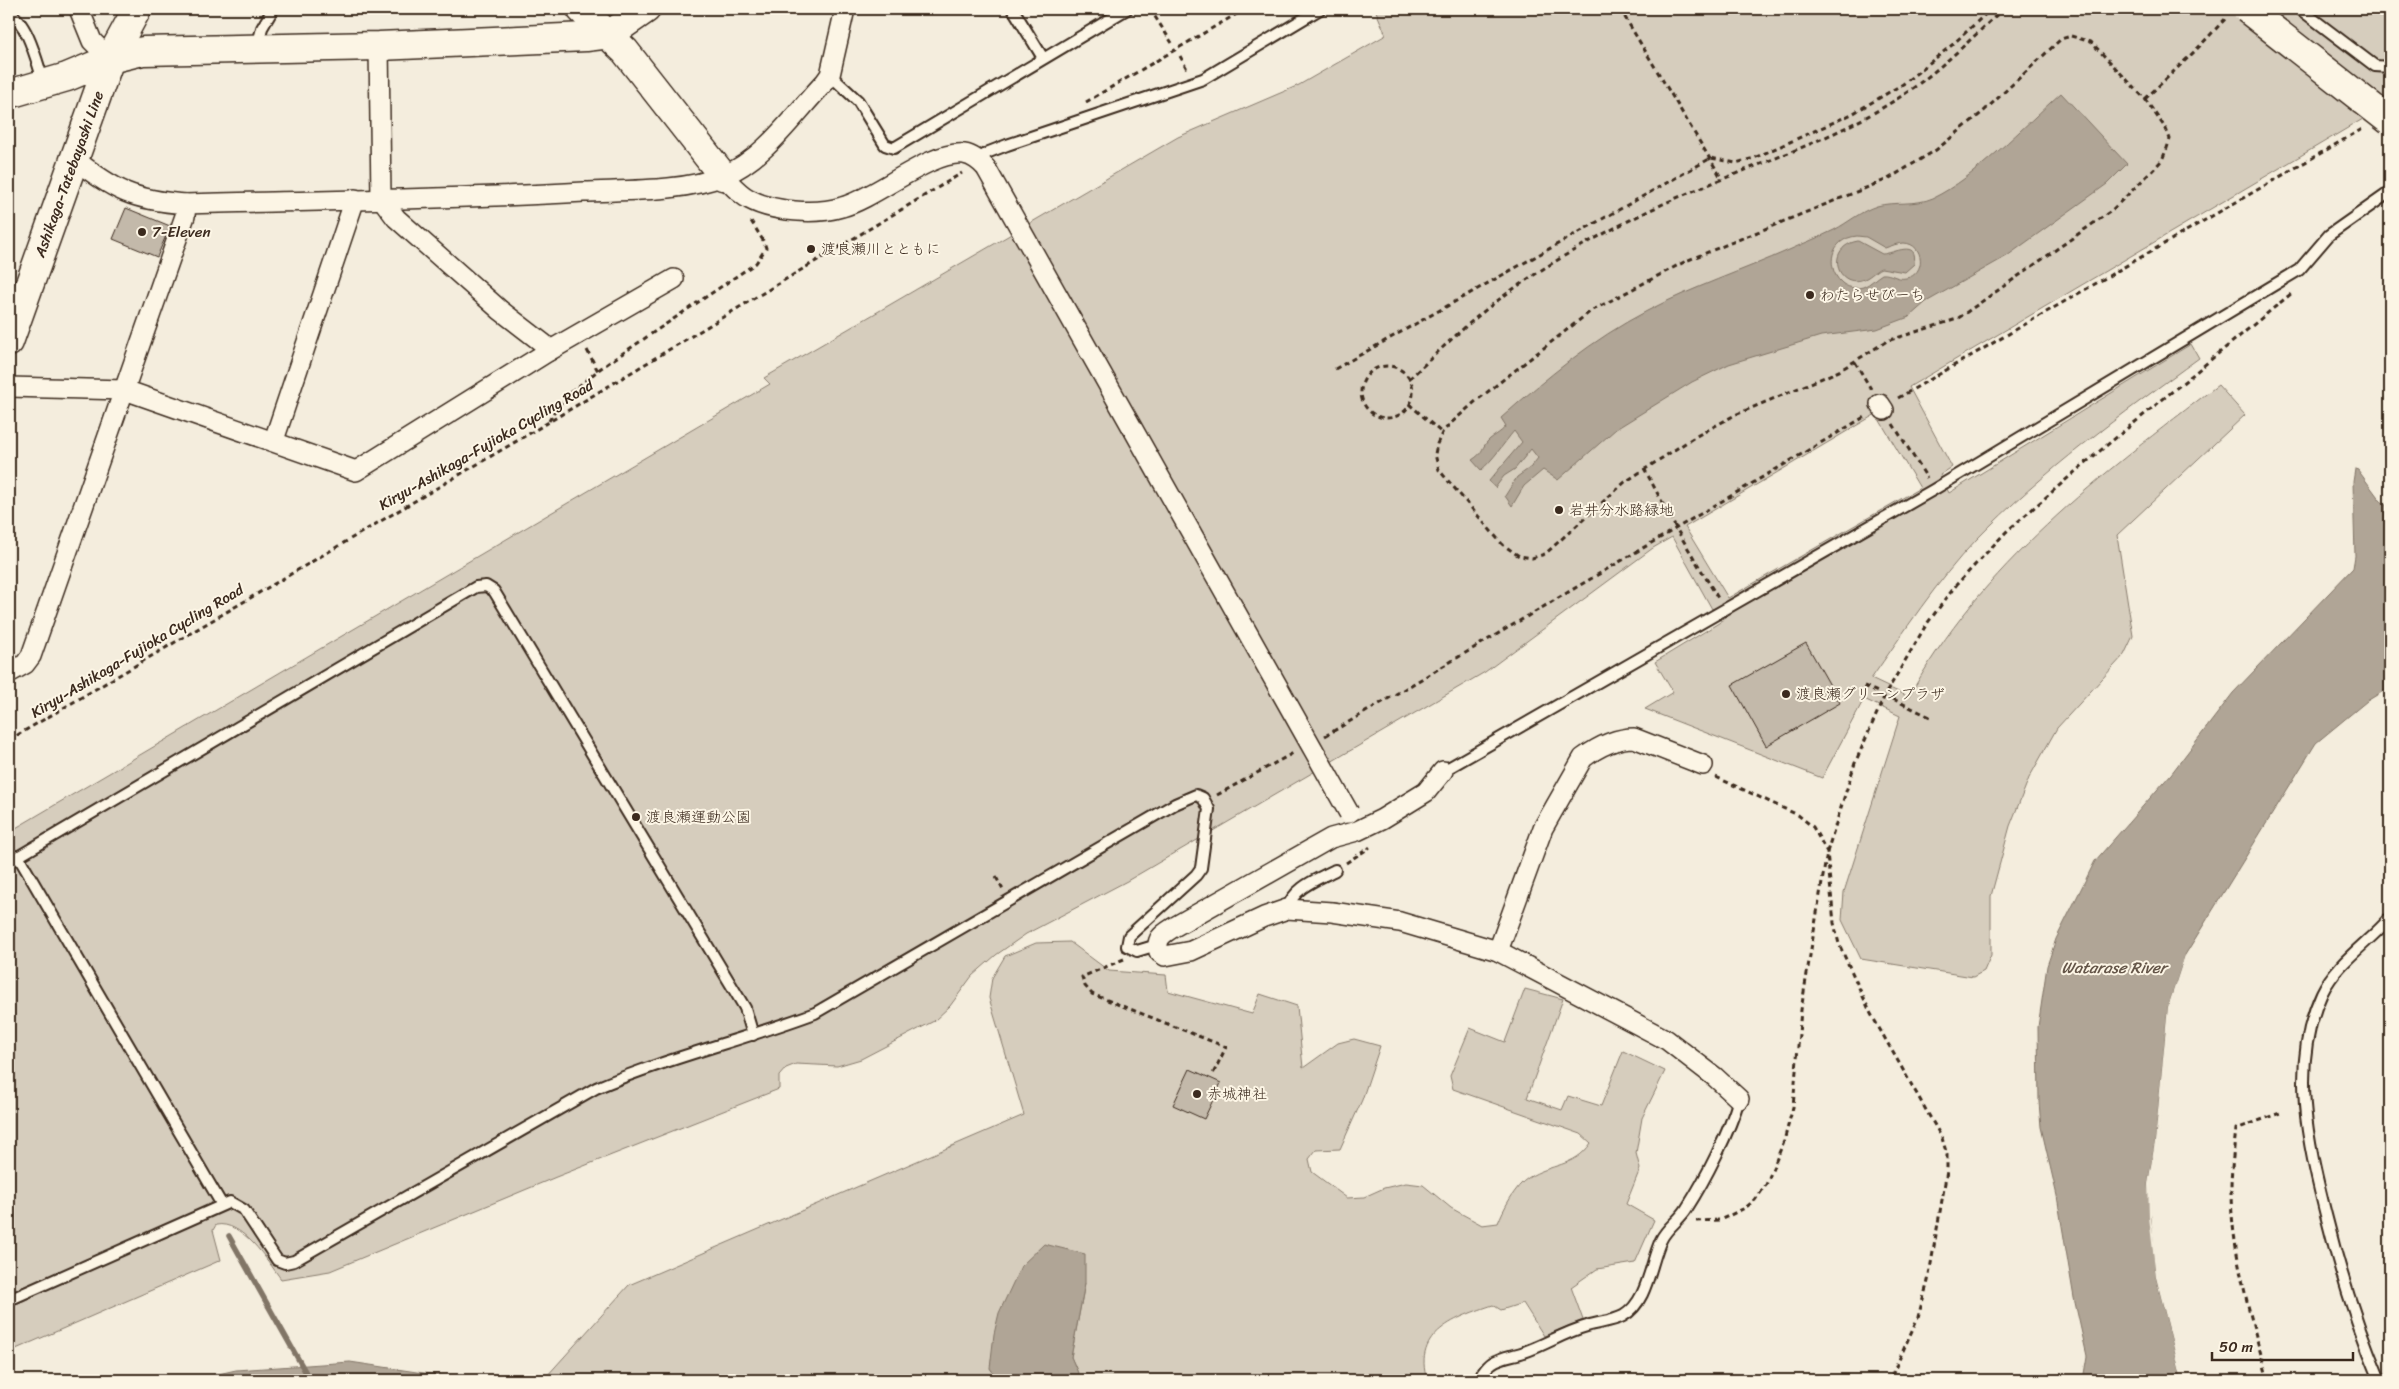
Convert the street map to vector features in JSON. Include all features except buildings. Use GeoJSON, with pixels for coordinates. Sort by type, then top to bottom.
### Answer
{"type":"FeatureCollection","features":[{"type":"Feature","properties":{"kind":"street"},"geometry":{"type":"LineString","coordinates":[[79,9],[92,41],[110,59]]}},
{"type":"Feature","properties":{"kind":"street","name":"Ashikaga-Tatebayashi Line"},"geometry":{"type":"LineString","coordinates":[[9,342],[110,59],[137,9]]}},
{"type":"Feature","properties":{"kind":"street"},"geometry":{"type":"LineString","coordinates":[[582,9],[610,34],[723,176],[748,199],[795,211],[827,211],[855,202],[928,163],[952,155],[964,154],[976,166],[1349,813],[1357,831]]}},
{"type":"Feature","properties":{"kind":"street"},"geometry":{"type":"LineString","coordinates":[[9,94],[44,84],[128,53],[143,51],[257,50],[556,39],[610,34],[646,9]]}},
{"type":"Feature","properties":{"kind":"street"},"geometry":{"type":"LineString","coordinates":[[74,159],[118,190],[144,198],[186,204],[536,195],[668,187],[723,176],[745,163],[767,145],[830,75],[845,9]]}},
{"type":"Feature","properties":{"kind":"street"},"geometry":{"type":"LineString","coordinates":[[2238,11],[2378,124]]}},
{"type":"Feature","properties":{"kind":"street"},"geometry":{"type":"LineString","coordinates":[[380,46],[381,198],[396,218],[500,310],[544,344],[549,351]]}},
{"type":"Feature","properties":{"kind":"street"},"geometry":{"type":"LineString","coordinates":[[274,440],[355,199]]}},
{"type":"Feature","properties":{"kind":"street"},"geometry":{"type":"LineString","coordinates":[[9,673],[25,664],[30,656],[125,390],[185,216],[186,204]]}},
{"type":"Feature","properties":{"kind":"street"},"geometry":{"type":"LineString","coordinates":[[9,386],[125,390],[274,440],[356,471],[549,351],[674,279]]}},
{"type":"Feature","properties":{"kind":"street"},"geometry":{"type":"LineString","coordinates":[[1498,951],[1542,828],[1583,758],[1611,742],[1624,738],[1634,738],[1703,765]]}},
{"type":"Feature","properties":{"kind":"street"},"geometry":{"type":"LineString","coordinates":[[1444,770],[1426,792],[1382,819],[1357,831],[1331,838],[1174,927],[1159,938],[1157,945],[1159,952],[1165,956],[1174,956],[1191,951],[1264,917],[1287,909],[1332,912],[1400,922],[1498,951],[1666,1040],[1715,1077],[1739,1099]]}},
{"type":"Feature","properties":{"kind":"lane"},"geometry":{"type":"LineString","coordinates":[[257,50],[262,28],[273,9]]}},
{"type":"Feature","properties":{"kind":"lane"},"geometry":{"type":"LineString","coordinates":[[1013,9],[1043,58]]}},
{"type":"Feature","properties":{"kind":"lane"},"geometry":{"type":"LineString","coordinates":[[830,75],[858,101],[885,144],[894,148],[1127,9]]}},
{"type":"Feature","properties":{"kind":"lane"},"geometry":{"type":"LineString","coordinates":[[976,166],[989,152],[1007,145],[1203,79],[1320,9]]}},
{"type":"Feature","properties":{"kind":"lane"},"geometry":{"type":"LineString","coordinates":[[2300,9],[2375,66],[2390,67]]}},
{"type":"Feature","properties":{"kind":"lane"},"geometry":{"type":"LineString","coordinates":[[9,13],[15,16],[26,31],[44,84]]}},
{"type":"Feature","properties":{"kind":"lane"},"geometry":{"type":"LineString","coordinates":[[1444,770],[1925,494],[2300,270],[2329,234],[2390,192]]}},
{"type":"Feature","properties":{"kind":"lane"},"geometry":{"type":"LineString","coordinates":[[222,1205],[13,859],[476,587],[486,586],[494,591],[745,1008],[753,1035]]}},
{"type":"Feature","properties":{"kind":"lane"},"geometry":{"type":"LineString","coordinates":[[9,1300],[207,1214],[230,1202],[237,1204],[249,1217],[277,1260],[285,1262],[294,1261],[596,1088],[620,1078],[815,1014],[1187,797],[1196,795],[1203,798],[1209,809],[1201,868],[1196,875],[1129,936],[1126,946],[1137,951],[1157,945]]}},
{"type":"Feature","properties":{"kind":"lane"},"geometry":{"type":"LineString","coordinates":[[1287,909],[1290,901],[1300,888],[1335,870]]}},
{"type":"Feature","properties":{"kind":"lane"},"geometry":{"type":"LineString","coordinates":[[2380,1380],[2360,1331],[2338,1265],[2313,1164],[2303,1075],[2311,1022],[2323,992],[2344,962],[2390,918]]}},
{"type":"Feature","properties":{"kind":"lane"},"geometry":{"type":"LineString","coordinates":[[1477,1380],[1491,1363],[1502,1358],[1522,1353],[1587,1325],[1607,1322],[1623,1316],[1632,1310],[1644,1287],[1661,1240],[1667,1229],[1680,1218],[1692,1201],[1716,1154],[1739,1099]]}},
{"type":"Feature","properties":{"kind":"path"},"geometry":{"type":"LineString","coordinates":[[1150,9],[1172,43]]}},
{"type":"Feature","properties":{"kind":"path"},"geometry":{"type":"LineString","coordinates":[[1081,105],[1245,9]]}},
{"type":"Feature","properties":{"kind":"path"},"geometry":{"type":"LineString","coordinates":[[1620,9],[1722,179]]}},
{"type":"Feature","properties":{"kind":"path"},"geometry":{"type":"LineString","coordinates":[[1335,369],[1711,158],[1736,163],[1754,158],[1852,114],[1903,84],[1952,45],[1991,9]]}},
{"type":"Feature","properties":{"kind":"path"},"geometry":{"type":"LineString","coordinates":[[1409,379],[1487,309],[1524,281],[1601,236],[1663,205],[1826,137],[1881,109],[1923,81],[1944,64],[2003,9]]}},
{"type":"Feature","properties":{"kind":"path"},"geometry":{"type":"LineString","coordinates":[[2145,100],[2238,11]]}},
{"type":"Feature","properties":{"kind":"path"},"geometry":{"type":"LineString","coordinates":[[2071,36],[2091,42],[2145,100],[2166,129],[2170,139],[2162,160],[2112,211],[1957,320],[1887,341],[1855,362],[1735,415],[1644,468],[1625,482],[1545,554],[1532,558],[1519,556],[1502,544],[1439,470],[1435,454],[1442,433],[1476,401],[1591,311],[1686,261],[1888,179],[1936,150],[1984,111],[2061,39],[2071,36]]}},
{"type":"Feature","properties":{"kind":"path"},"geometry":{"type":"LineString","coordinates":[[1180,56],[1190,74]]}},
{"type":"Feature","properties":{"kind":"path"},"geometry":{"type":"LineString","coordinates":[[1321,738],[1882,407],[2378,124]]}},
{"type":"Feature","properties":{"kind":"path","name":"Kiryu-Ashikaga-Fujioka Cycling Road"},"geometry":{"type":"LineString","coordinates":[[9,740],[549,422],[976,166]]}},
{"type":"Feature","properties":{"kind":"path"},"geometry":{"type":"LineString","coordinates":[[549,422],[554,410],[569,394],[598,371],[756,263],[766,248],[747,214]]}},
{"type":"Feature","properties":{"kind":"path"},"geometry":{"type":"LineString","coordinates":[[1680,1218],[1706,1222],[1720,1220],[1745,1208],[1755,1200],[1766,1185],[1784,1141],[1793,1107],[1801,1010],[1827,852],[1855,762],[1885,695],[1926,625],[1957,584],[2006,532],[2084,464],[2295,290]]}},
{"type":"Feature","properties":{"kind":"path"},"geometry":{"type":"LineString","coordinates":[[578,334],[598,371]]}},
{"type":"Feature","properties":{"kind":"path"},"geometry":{"type":"LineString","coordinates":[[1855,362],[1929,481]]}},
{"type":"Feature","properties":{"kind":"path"},"geometry":{"type":"LineString","coordinates":[[1380,366],[1397,368],[1409,379],[1412,396],[1409,404],[1397,415],[1380,417],[1366,408],[1361,392],[1366,376],[1380,366]]}},
{"type":"Feature","properties":{"kind":"path"},"geometry":{"type":"LineString","coordinates":[[1409,404],[1442,433]]}},
{"type":"Feature","properties":{"kind":"path"},"geometry":{"type":"LineString","coordinates":[[1644,468],[1675,528],[1720,602]]}},
{"type":"Feature","properties":{"kind":"path"},"geometry":{"type":"LineString","coordinates":[[1864,686],[1878,692]]}},
{"type":"Feature","properties":{"kind":"path"},"geometry":{"type":"LineString","coordinates":[[1893,699],[1930,717]]}},
{"type":"Feature","properties":{"kind":"path"},"geometry":{"type":"LineString","coordinates":[[1203,798],[1218,795],[1296,752]]}},
{"type":"Feature","properties":{"kind":"path"},"geometry":{"type":"LineString","coordinates":[[1703,765],[1719,780],[1798,814],[1814,827],[1827,852],[1834,923],[1839,944],[1871,1014],[1942,1138],[1947,1155],[1947,1171],[1928,1281],[1918,1317],[1890,1380]]}},
{"type":"Feature","properties":{"kind":"path"},"geometry":{"type":"LineString","coordinates":[[1335,870],[1362,852]]}},
{"type":"Feature","properties":{"kind":"path"},"geometry":{"type":"LineString","coordinates":[[1137,951],[1123,960],[1082,977],[1085,986],[1092,994],[1226,1047],[1212,1076]]}},
{"type":"Feature","properties":{"kind":"path"},"geometry":{"type":"LineString","coordinates":[[2268,1380],[2256,1336],[2236,1240],[2231,1190],[2236,1129],[2280,1113]]}},
{"type":"Feature","properties":{"kind":"shaded area"},"geometry":{"type":"Polygon","coordinates":[[[1375,9],[2390,9],[2390,82],[2387,84],[2390,87],[2390,103],[1909,387],[1952,467],[1940,475],[1949,493],[2191,344],[2199,358],[2112,422],[2028,490],[1961,556],[1921,608],[1871,679],[1909,697],[1938,650],[1971,606],[2007,564],[2088,488],[2218,385],[2245,415],[2117,535],[2133,636],[2124,655],[2057,728],[2029,778],[2010,826],[1991,896],[1991,955],[1984,971],[1973,977],[1861,959],[1842,920],[1844,892],[1900,716],[1864,699],[1822,778],[1645,709],[1673,692],[1655,662],[1722,621],[1717,607],[1712,609],[1672,537],[1653,548],[1485,672],[1127,881],[1026,934],[996,955],[972,976],[950,1006],[934,1021],[861,1059],[837,1066],[796,1064],[786,1068],[779,1076],[779,1089],[556,1177],[330,1271],[281,1279],[261,1252],[244,1235],[226,1225],[216,1225],[213,1230],[221,1260],[9,1352],[9,832],[770,384],[764,378],[1178,137],[1299,85],[1386,35],[1375,9]],[[1876,414],[1685,527],[1728,598],[1920,488],[1876,414]]]}},
{"type":"Feature","properties":{"kind":"shaded area"},"geometry":{"type":"Polygon","coordinates":[[[1070,942],[1109,971],[1166,975],[1168,991],[1252,1014],[1260,994],[1297,1006],[1303,1068],[1338,1043],[1354,1039],[1380,1046],[1362,1100],[1340,1149],[1316,1150],[1309,1159],[1312,1172],[1347,1198],[1364,1197],[1384,1188],[1406,1183],[1423,1185],[1451,1208],[1482,1225],[1498,1223],[1514,1192],[1528,1178],[1570,1161],[1584,1151],[1591,1143],[1581,1134],[1453,1089],[1450,1076],[1470,1028],[1505,1042],[1525,989],[1563,999],[1527,1098],[1562,1110],[1568,1096],[1601,1106],[1623,1051],[1665,1071],[1642,1118],[1636,1153],[1640,1169],[1626,1204],[1654,1220],[1635,1263],[1597,1269],[1571,1287],[1583,1320],[1544,1336],[1523,1303],[1501,1310],[1493,1305],[1452,1321],[1432,1338],[1426,1350],[1424,1363],[1427,1380],[1081,1380],[1071,1357],[1085,1283],[990,1368],[998,1380],[534,1380],[546,1377],[629,1285],[1024,1115],[989,998],[992,978],[1005,956],[1036,943],[1070,942]]]}},
{"type":"Feature","properties":{"kind":"water","name":"わたらせびーち"},"geometry":{"type":"Polygon","coordinates":[[[2061,93],[2127,164],[2107,184],[2007,256],[1926,302],[1909,317],[1877,329],[1821,336],[1729,364],[1692,382],[1616,429],[1558,480],[1543,470],[1524,486],[1512,506],[1505,496],[1517,477],[1531,467],[1538,458],[1531,449],[1515,469],[1504,476],[1495,488],[1489,481],[1522,442],[1514,431],[1481,470],[1472,460],[1480,453],[1489,440],[1506,426],[1501,418],[1571,360],[1627,322],[1682,294],[1829,233],[1871,208],[1919,202],[1933,198],[1966,178],[2061,93]],[[1857,236],[1844,240],[1836,247],[1833,256],[1836,276],[1852,288],[1863,287],[1882,274],[1903,278],[1913,276],[1920,266],[1919,254],[1916,248],[1911,245],[1902,243],[1885,248],[1866,237],[1857,236]]]}},
{"type":"Feature","properties":{"kind":"water"},"geometry":{"type":"Polygon","coordinates":[[[1858,241],[1882,254],[1909,249],[1913,251],[1915,256],[1914,264],[1905,272],[1881,268],[1864,279],[1852,281],[1845,278],[1840,272],[1838,257],[1841,250],[1848,244],[1858,241]]]}},
{"type":"Feature","properties":{"kind":"water","name":"Watarase River"},"geometry":{"type":"Polygon","coordinates":[[[2355,469],[2358,470],[2380,500],[2390,509],[2390,687],[2367,701],[2316,743],[2185,955],[2168,1007],[2155,1142],[2148,1184],[2156,1277],[2182,1380],[2083,1380],[2087,1356],[2074,1298],[2057,1196],[2041,1127],[2038,1027],[2047,966],[2056,939],[2095,861],[2171,774],[2233,693],[2353,568],[2355,556],[2353,482],[2355,469]]]}},
{"type":"Feature","properties":{"kind":"water"},"geometry":{"type":"Polygon","coordinates":[[[1044,1244],[1085,1254],[1085,1283],[1071,1357],[1081,1380],[998,1380],[990,1368],[994,1334],[999,1313],[1021,1266],[1044,1244]]]}},
{"type":"Feature","properties":{"kind":"water"},"geometry":{"type":"Polygon","coordinates":[[[350,1362],[470,1380],[192,1380],[236,1370],[350,1362]]]}},
{"type":"Feature","properties":{"kind":"pier"},"geometry":{"type":"Polygon","coordinates":[[[2185,955],[2187,957],[2170,1008],[2158,1142],[2151,1184],[2151,1217],[2158,1277],[2184,1380],[2182,1380],[2156,1277],[2149,1217],[2148,1184],[2155,1142],[2168,1007],[2185,955]]]}},
{"type":"Feature","properties":{"kind":"waterway"},"geometry":{"type":"LineString","coordinates":[[229,1236],[310,1380]]}},
{"type":"Feature","properties":{"kind":"place","name":"7-Eleven"},"geometry":{"type":"Point","coordinates":[142,232]}},
{"type":"Feature","properties":{"kind":"place","name":"渡良瀬川とともに"},"geometry":{"type":"Point","coordinates":[811,249]}},
{"type":"Feature","properties":{"kind":"place","name":"わたらせびーち"},"geometry":{"type":"Point","coordinates":[1810,295]}},
{"type":"Feature","properties":{"kind":"place","name":"岩井分水路緑地"},"geometry":{"type":"Point","coordinates":[1559,510]}},
{"type":"Feature","properties":{"kind":"place","name":"渡良瀬グリーンプラザ"},"geometry":{"type":"Point","coordinates":[1786,694]}},
{"type":"Feature","properties":{"kind":"place","name":"渡良瀬運動公園"},"geometry":{"type":"Point","coordinates":[636,817]}},
{"type":"Feature","properties":{"kind":"place","name":"赤城神社"},"geometry":{"type":"Point","coordinates":[1197,1094]}}]}
